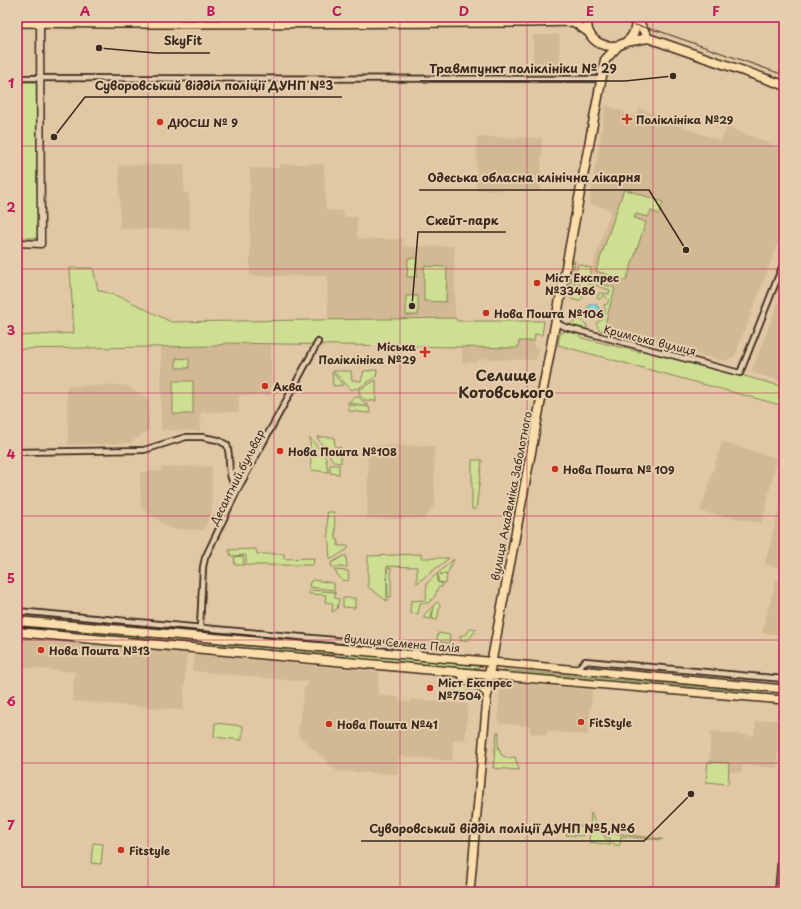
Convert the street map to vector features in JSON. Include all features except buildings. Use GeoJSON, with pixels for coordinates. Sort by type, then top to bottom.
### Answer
{"type":"FeatureCollection","features":[{"type":"Feature","properties":{"kind":"highway"},"geometry":{"type":"LineString","coordinates":[[588,17],[588,28],[605,60],[634,32],[635,17]]}},
{"type":"Feature","properties":{"kind":"highway"},"geometry":{"type":"LineString","coordinates":[[635,17],[648,38]]}},
{"type":"Feature","properties":{"kind":"highway"},"geometry":{"type":"LineString","coordinates":[[593,38],[610,47],[648,38],[784,85]]}},
{"type":"Feature","properties":{"kind":"highway","name":"вулиця Академіка Заболотного"},"geometry":{"type":"LineString","coordinates":[[489,675],[605,60]]}},
{"type":"Feature","properties":{"kind":"highway","name":"вулиця Семена Палія"},"geometry":{"type":"LineString","coordinates":[[17,621],[492,662]]}},
{"type":"Feature","properties":{"kind":"highway","name":"вулиця Семена Палія"},"geometry":{"type":"LineString","coordinates":[[17,632],[489,675]]}},
{"type":"Feature","properties":{"kind":"highway"},"geometry":{"type":"LineString","coordinates":[[188,647],[189,636]]}},
{"type":"Feature","properties":{"kind":"highway"},"geometry":{"type":"LineString","coordinates":[[337,660],[338,648]]}},
{"type":"Feature","properties":{"kind":"main road"},"geometry":{"type":"LineString","coordinates":[[17,23],[40,22],[117,24],[354,20],[573,22],[582,17]]}},
{"type":"Feature","properties":{"kind":"main road"},"geometry":{"type":"LineString","coordinates":[[573,22],[593,38]]}},
{"type":"Feature","properties":{"kind":"main road","name":"вулиця Семена Палія"},"geometry":{"type":"LineString","coordinates":[[492,662],[784,689]]}},
{"type":"Feature","properties":{"kind":"main road"},"geometry":{"type":"LineString","coordinates":[[462,672],[464,679],[480,686],[488,694]]}},
{"type":"Feature","properties":{"kind":"main road","name":"вулиця Семена Палія"},"geometry":{"type":"LineString","coordinates":[[489,675],[784,700]]}},
{"type":"Feature","properties":{"kind":"main road","name":"вулиця Академіка Заболотного"},"geometry":{"type":"LineString","coordinates":[[470,892],[489,675]]}},
{"type":"Feature","properties":{"kind":"main road"},"geometry":{"type":"LineString","coordinates":[[765,698],[766,687]]}},
{"type":"Feature","properties":{"kind":"street"},"geometry":{"type":"LineString","coordinates":[[17,243],[40,244],[40,22]]}},
{"type":"Feature","properties":{"kind":"street"},"geometry":{"type":"LineString","coordinates":[[17,78],[601,79]]}},
{"type":"Feature","properties":{"kind":"street","name":"Кримська вулиця"},"geometry":{"type":"LineString","coordinates":[[556,323],[565,327],[740,373],[784,262]]}},
{"type":"Feature","properties":{"kind":"street","name":"Десантний бульвар"},"geometry":{"type":"LineString","coordinates":[[200,628],[204,562],[238,489],[318,342]]}},
{"type":"Feature","properties":{"kind":"street"},"geometry":{"type":"LineString","coordinates":[[17,452],[144,450],[180,438],[202,437],[218,440],[227,445],[230,477],[233,484],[238,489]]}},
{"type":"Feature","properties":{"kind":"street"},"geometry":{"type":"LineString","coordinates":[[17,612],[411,647],[422,656]]}},
{"type":"Feature","properties":{"kind":"street"},"geometry":{"type":"LineString","coordinates":[[576,670],[585,662],[662,667],[784,679]]}},
{"type":"Feature","properties":{"kind":"street"},"geometry":{"type":"LineString","coordinates":[[661,678],[662,667]]}},
{"type":"Feature","properties":{"kind":"street"},"geometry":{"type":"LineString","coordinates":[[778,892],[784,824]]}},
{"type":"Feature","properties":{"kind":"shaded area"},"geometry":{"type":"Polygon","coordinates":[[[533,35],[559,35],[561,76],[539,77],[538,69],[533,69],[533,35]]]}},
{"type":"Feature","properties":{"kind":"shaded area"},"geometry":{"type":"Polygon","coordinates":[[[606,105],[636,117],[640,108],[685,128],[721,141],[727,127],[784,149],[784,227],[735,356],[724,361],[603,331],[615,288],[588,280],[611,210],[589,203],[606,105]]]}},
{"type":"Feature","properties":{"kind":"shaded area"},"geometry":{"type":"Polygon","coordinates":[[[477,137],[542,138],[541,191],[476,190],[477,137]]]}},
{"type":"Feature","properties":{"kind":"shaded area"},"geometry":{"type":"Polygon","coordinates":[[[184,164],[184,193],[189,193],[190,229],[120,229],[119,165],[184,164]]]}},
{"type":"Feature","properties":{"kind":"shaded area"},"geometry":{"type":"Polygon","coordinates":[[[279,164],[324,164],[326,210],[344,211],[344,217],[357,217],[357,239],[403,239],[403,247],[454,246],[455,318],[328,319],[327,276],[250,276],[250,168],[279,168],[279,164]]]}},
{"type":"Feature","properties":{"kind":"shaded area"},"geometry":{"type":"Polygon","coordinates":[[[784,296],[784,382],[751,372],[780,298],[784,296]]]}},
{"type":"Feature","properties":{"kind":"shaded area"},"geometry":{"type":"Polygon","coordinates":[[[518,341],[534,341],[534,348],[539,348],[536,360],[478,359],[478,362],[462,363],[462,347],[518,348],[518,341]]]}},
{"type":"Feature","properties":{"kind":"shaded area"},"geometry":{"type":"Polygon","coordinates":[[[227,343],[271,343],[271,395],[239,396],[239,412],[201,412],[200,431],[161,430],[161,347],[215,346],[227,343]]]}},
{"type":"Feature","properties":{"kind":"shaded area"},"geometry":{"type":"Polygon","coordinates":[[[125,385],[149,400],[149,430],[130,443],[68,445],[67,386],[125,385]]]}},
{"type":"Feature","properties":{"kind":"shaded area"},"geometry":{"type":"Polygon","coordinates":[[[722,442],[777,458],[762,523],[700,512],[722,442]]]}},
{"type":"Feature","properties":{"kind":"shaded area"},"geometry":{"type":"Polygon","coordinates":[[[368,445],[434,446],[435,504],[424,519],[367,519],[368,445]]]}},
{"type":"Feature","properties":{"kind":"shaded area"},"geometry":{"type":"Polygon","coordinates":[[[212,466],[212,510],[204,530],[171,529],[141,508],[140,472],[161,471],[162,467],[212,466]]]}},
{"type":"Feature","properties":{"kind":"shaded area"},"geometry":{"type":"Polygon","coordinates":[[[784,489],[784,569],[765,564],[784,489]]]}},
{"type":"Feature","properties":{"kind":"shaded area"},"geometry":{"type":"Polygon","coordinates":[[[776,580],[784,582],[784,635],[762,633],[776,580]]]}},
{"type":"Feature","properties":{"kind":"shaded area"},"geometry":{"type":"Polygon","coordinates":[[[17,632],[187,647],[183,710],[72,701],[75,672],[17,667],[17,632]]]}},
{"type":"Feature","properties":{"kind":"shaded area"},"geometry":{"type":"Polygon","coordinates":[[[195,654],[379,672],[378,695],[399,697],[399,701],[410,702],[411,699],[468,704],[465,740],[457,739],[453,742],[452,761],[399,756],[397,774],[337,771],[298,735],[304,688],[306,688],[308,682],[192,671],[195,654]]]}},
{"type":"Feature","properties":{"kind":"shaded area"},"geometry":{"type":"Polygon","coordinates":[[[500,682],[592,690],[588,735],[547,731],[547,735],[530,733],[530,726],[498,723],[500,682]]]}},
{"type":"Feature","properties":{"kind":"shaded area"},"geometry":{"type":"Polygon","coordinates":[[[765,720],[781,720],[777,768],[743,765],[741,773],[729,772],[729,763],[709,762],[711,731],[754,736],[756,722],[765,720]]]}},
{"type":"Feature","properties":{"kind":"green space"},"geometry":{"type":"Polygon","coordinates":[[[17,82],[39,82],[39,235],[37,238],[17,238],[17,82]]]}},
{"type":"Feature","properties":{"kind":"green space"},"geometry":{"type":"Polygon","coordinates":[[[624,189],[663,202],[659,214],[651,211],[648,217],[636,214],[634,218],[646,222],[626,281],[596,271],[624,189]]]}},
{"type":"Feature","properties":{"kind":"green space"},"geometry":{"type":"Polygon","coordinates":[[[408,258],[417,258],[417,277],[407,277],[408,258]]]}},
{"type":"Feature","properties":{"kind":"green space"},"geometry":{"type":"Polygon","coordinates":[[[573,261],[575,261],[568,297],[566,296],[573,261]]]}},
{"type":"Feature","properties":{"kind":"green space"},"geometry":{"type":"Polygon","coordinates":[[[578,264],[591,268],[589,280],[615,288],[603,331],[600,331],[596,323],[604,316],[604,305],[607,304],[609,300],[604,295],[600,299],[597,298],[599,293],[609,294],[610,290],[591,284],[581,287],[575,277],[578,264]]]}},
{"type":"Feature","properties":{"kind":"green space"},"geometry":{"type":"Polygon","coordinates":[[[424,266],[447,267],[446,302],[424,301],[424,266]]]}},
{"type":"Feature","properties":{"kind":"green space"},"geometry":{"type":"Polygon","coordinates":[[[70,268],[93,268],[98,290],[123,298],[171,322],[455,318],[457,321],[544,321],[542,335],[535,334],[534,341],[519,341],[518,348],[227,343],[215,346],[17,349],[17,336],[74,333],[70,268]]]}},
{"type":"Feature","properties":{"kind":"green space"},"geometry":{"type":"Polygon","coordinates":[[[574,282],[583,297],[579,301],[571,299],[574,282]]]}},
{"type":"Feature","properties":{"kind":"green space"},"geometry":{"type":"Polygon","coordinates":[[[406,296],[418,296],[418,315],[406,315],[406,296]]]}},
{"type":"Feature","properties":{"kind":"green space"},"geometry":{"type":"Polygon","coordinates":[[[579,319],[587,325],[586,329],[569,325],[579,319]]]}},
{"type":"Feature","properties":{"kind":"green space"},"geometry":{"type":"Polygon","coordinates":[[[566,331],[579,334],[581,338],[640,352],[643,348],[784,387],[784,406],[558,345],[560,334],[566,331]]]}},
{"type":"Feature","properties":{"kind":"green space"},"geometry":{"type":"Polygon","coordinates":[[[176,358],[189,359],[189,368],[176,368],[176,358]]]}},
{"type":"Feature","properties":{"kind":"green space"},"geometry":{"type":"Polygon","coordinates":[[[377,370],[376,377],[357,389],[355,388],[352,390],[333,371],[351,371],[352,380],[361,381],[364,371],[377,370]]]}},
{"type":"Feature","properties":{"kind":"green space"},"geometry":{"type":"Polygon","coordinates":[[[332,372],[343,385],[333,386],[332,372]]]}},
{"type":"Feature","properties":{"kind":"green space"},"geometry":{"type":"Polygon","coordinates":[[[376,380],[376,401],[365,400],[360,396],[359,390],[376,380]]]}},
{"type":"Feature","properties":{"kind":"green space"},"geometry":{"type":"Polygon","coordinates":[[[173,381],[193,381],[193,414],[173,414],[173,381]]]}},
{"type":"Feature","properties":{"kind":"green space"},"geometry":{"type":"Polygon","coordinates":[[[358,397],[368,405],[347,403],[358,397]]]}},
{"type":"Feature","properties":{"kind":"green space"},"geometry":{"type":"Polygon","coordinates":[[[349,405],[369,407],[370,413],[349,411],[349,405]]]}},
{"type":"Feature","properties":{"kind":"green space"},"geometry":{"type":"Polygon","coordinates":[[[317,437],[334,437],[335,447],[341,448],[341,463],[334,462],[317,437]]]}},
{"type":"Feature","properties":{"kind":"green space"},"geometry":{"type":"Polygon","coordinates":[[[310,438],[326,458],[328,472],[311,470],[310,438]]]}},
{"type":"Feature","properties":{"kind":"green space"},"geometry":{"type":"Polygon","coordinates":[[[472,460],[482,460],[476,509],[472,509],[472,460]]]}},
{"type":"Feature","properties":{"kind":"green space"},"geometry":{"type":"Polygon","coordinates":[[[330,465],[339,465],[339,474],[330,473],[330,465]]]}},
{"type":"Feature","properties":{"kind":"green space"},"geometry":{"type":"Polygon","coordinates":[[[327,512],[334,512],[338,546],[348,546],[348,549],[330,560],[327,512]]]}},
{"type":"Feature","properties":{"kind":"green space"},"geometry":{"type":"Polygon","coordinates":[[[256,549],[257,554],[284,554],[284,559],[314,558],[313,565],[246,565],[246,555],[231,556],[229,550],[256,549]]]}},
{"type":"Feature","properties":{"kind":"green space"},"geometry":{"type":"Polygon","coordinates":[[[421,554],[421,558],[449,558],[417,583],[417,567],[387,566],[387,601],[368,587],[368,556],[421,554]]]}},
{"type":"Feature","properties":{"kind":"green space"},"geometry":{"type":"Polygon","coordinates":[[[346,555],[347,567],[332,567],[331,563],[346,555]]]}},
{"type":"Feature","properties":{"kind":"green space"},"geometry":{"type":"Polygon","coordinates":[[[243,556],[244,565],[235,565],[234,557],[243,556]]]}},
{"type":"Feature","properties":{"kind":"green space"},"geometry":{"type":"Polygon","coordinates":[[[454,559],[447,574],[440,574],[447,575],[446,583],[438,582],[438,574],[437,582],[443,584],[442,587],[438,587],[435,596],[428,603],[420,603],[418,614],[410,613],[411,601],[426,600],[427,583],[454,559]]]}},
{"type":"Feature","properties":{"kind":"green space"},"geometry":{"type":"Polygon","coordinates":[[[387,568],[391,568],[391,597],[388,597],[387,568]]]}},
{"type":"Feature","properties":{"kind":"green space"},"geometry":{"type":"Polygon","coordinates":[[[334,570],[348,571],[349,580],[343,581],[334,570]]]}},
{"type":"Feature","properties":{"kind":"green space"},"geometry":{"type":"Polygon","coordinates":[[[313,580],[334,583],[334,590],[309,587],[310,582],[313,580]]]}},
{"type":"Feature","properties":{"kind":"green space"},"geometry":{"type":"Polygon","coordinates":[[[309,590],[335,592],[335,598],[339,599],[337,609],[332,612],[333,603],[325,602],[326,595],[309,594],[309,590]]]}},
{"type":"Feature","properties":{"kind":"green space"},"geometry":{"type":"Polygon","coordinates":[[[343,598],[355,598],[355,608],[343,607],[343,598]]]}},
{"type":"Feature","properties":{"kind":"green space"},"geometry":{"type":"Polygon","coordinates":[[[437,602],[440,605],[437,620],[432,619],[434,605],[437,602]]]}},
{"type":"Feature","properties":{"kind":"green space"},"geometry":{"type":"Polygon","coordinates":[[[433,606],[431,619],[424,618],[424,615],[433,606]]]}},
{"type":"Feature","properties":{"kind":"green space"},"geometry":{"type":"Polygon","coordinates":[[[26,626],[186,640],[185,643],[26,629],[26,626]]]}},
{"type":"Feature","properties":{"kind":"green space"},"geometry":{"type":"Polygon","coordinates":[[[470,628],[477,629],[468,640],[461,641],[460,636],[467,634],[470,628]]]}},
{"type":"Feature","properties":{"kind":"green space"},"geometry":{"type":"Polygon","coordinates":[[[438,633],[450,635],[449,643],[437,641],[438,633]]]}},
{"type":"Feature","properties":{"kind":"green space"},"geometry":{"type":"Polygon","coordinates":[[[331,642],[407,649],[408,650],[330,645],[331,642]]]}},
{"type":"Feature","properties":{"kind":"green space"},"geometry":{"type":"Polygon","coordinates":[[[209,643],[332,653],[333,655],[209,646],[209,643]]]}},
{"type":"Feature","properties":{"kind":"green space"},"geometry":{"type":"Polygon","coordinates":[[[342,653],[478,666],[478,669],[341,657],[342,653]]]}},
{"type":"Feature","properties":{"kind":"green space"},"geometry":{"type":"Polygon","coordinates":[[[504,670],[762,692],[762,694],[504,673],[504,670]]]}},
{"type":"Feature","properties":{"kind":"green space"},"geometry":{"type":"Polygon","coordinates":[[[462,683],[470,687],[462,694],[451,696],[462,683]]]}},
{"type":"Feature","properties":{"kind":"green space"},"geometry":{"type":"Polygon","coordinates":[[[215,723],[243,726],[242,740],[214,737],[215,723]]]}},
{"type":"Feature","properties":{"kind":"green space"},"geometry":{"type":"Polygon","coordinates":[[[497,732],[499,732],[498,746],[501,755],[508,758],[515,757],[519,770],[493,768],[497,732]]]}},
{"type":"Feature","properties":{"kind":"green space"},"geometry":{"type":"Polygon","coordinates":[[[708,762],[729,763],[728,784],[706,782],[708,762]]]}},
{"type":"Feature","properties":{"kind":"green space"},"geometry":{"type":"Polygon","coordinates":[[[591,813],[595,824],[611,845],[589,842],[591,813]]]}},
{"type":"Feature","properties":{"kind":"green space"},"geometry":{"type":"Polygon","coordinates":[[[572,825],[586,827],[583,836],[566,835],[572,825]]]}},
{"type":"Feature","properties":{"kind":"green space"},"geometry":{"type":"Polygon","coordinates":[[[604,832],[662,840],[621,836],[620,845],[615,845],[604,832]]]}},
{"type":"Feature","properties":{"kind":"green space"},"geometry":{"type":"Polygon","coordinates":[[[93,843],[103,844],[101,864],[91,863],[93,843]]]}},
{"type":"Feature","properties":{"kind":"water"},"geometry":{"type":"Polygon","coordinates":[[[591,304],[595,304],[599,310],[595,316],[591,316],[587,312],[587,308],[591,304]]]}},
{"type":"Feature","properties":{"kind":"tram line"},"geometry":{"type":"LineString","coordinates":[[603,17],[659,31],[784,75]]}},
{"type":"Feature","properties":{"kind":"place","name":"SkyFit"},"geometry":{"type":"Point","coordinates":[99,48]}},
{"type":"Feature","properties":{"kind":"place","name":"Травмпункт поліклініки № 29"},"geometry":{"type":"Point","coordinates":[673,76]}},
{"type":"Feature","properties":{"kind":"place","name":"Поліклініка №29"},"geometry":{"type":"Point","coordinates":[627,119]}},
{"type":"Feature","properties":{"kind":"place","name":"ДЮСШ № 9"},"geometry":{"type":"Point","coordinates":[160,122]}},
{"type":"Feature","properties":{"kind":"place","name":"Суворовський відділ поліції ДУНП №3"},"geometry":{"type":"Point","coordinates":[54,137]}},
{"type":"Feature","properties":{"kind":"place","name":"Одеська обласна клінічна лікарня"},"geometry":{"type":"Point","coordinates":[686,250]}},
{"type":"Feature","properties":{"kind":"place","name":"Міст Експрес №33486"},"geometry":{"type":"Point","coordinates":[537,283]}},
{"type":"Feature","properties":{"kind":"place","name":"Скейт-парк"},"geometry":{"type":"Point","coordinates":[412,306]}},
{"type":"Feature","properties":{"kind":"place","name":"Нова Пошта №106"},"geometry":{"type":"Point","coordinates":[486,313]}},
{"type":"Feature","properties":{"kind":"place","name":"Міська Поліклініка №29"},"geometry":{"type":"Point","coordinates":[425,352]}},
{"type":"Feature","properties":{"kind":"place","name":"Аква"},"geometry":{"type":"Point","coordinates":[265,386]}},
{"type":"Feature","properties":{"kind":"place","name":"Нова Пошта №108"},"geometry":{"type":"Point","coordinates":[280,451]}},
{"type":"Feature","properties":{"kind":"place","name":"Нова Пошта № 109"},"geometry":{"type":"Point","coordinates":[555,469]}},
{"type":"Feature","properties":{"kind":"place","name":"Нова Пошта №13"},"geometry":{"type":"Point","coordinates":[41,650]}},
{"type":"Feature","properties":{"kind":"place","name":"Міст Експрес №7504"},"geometry":{"type":"Point","coordinates":[430,688]}},
{"type":"Feature","properties":{"kind":"place","name":"FitStyle"},"geometry":{"type":"Point","coordinates":[581,722]}},
{"type":"Feature","properties":{"kind":"place","name":"Нова Пошта №41"},"geometry":{"type":"Point","coordinates":[329,724]}},
{"type":"Feature","properties":{"kind":"place","name":"Суворовський відділ поліції ДУНП №5,№6"},"geometry":{"type":"Point","coordinates":[691,794]}},
{"type":"Feature","properties":{"kind":"place","name":"Fitstyle"},"geometry":{"type":"Point","coordinates":[121,850]}},
{"type":"Feature","properties":{"kind":"district","name":"Селище Котовського"},"geometry":{"type":"Point","coordinates":[506,382]}}]}
